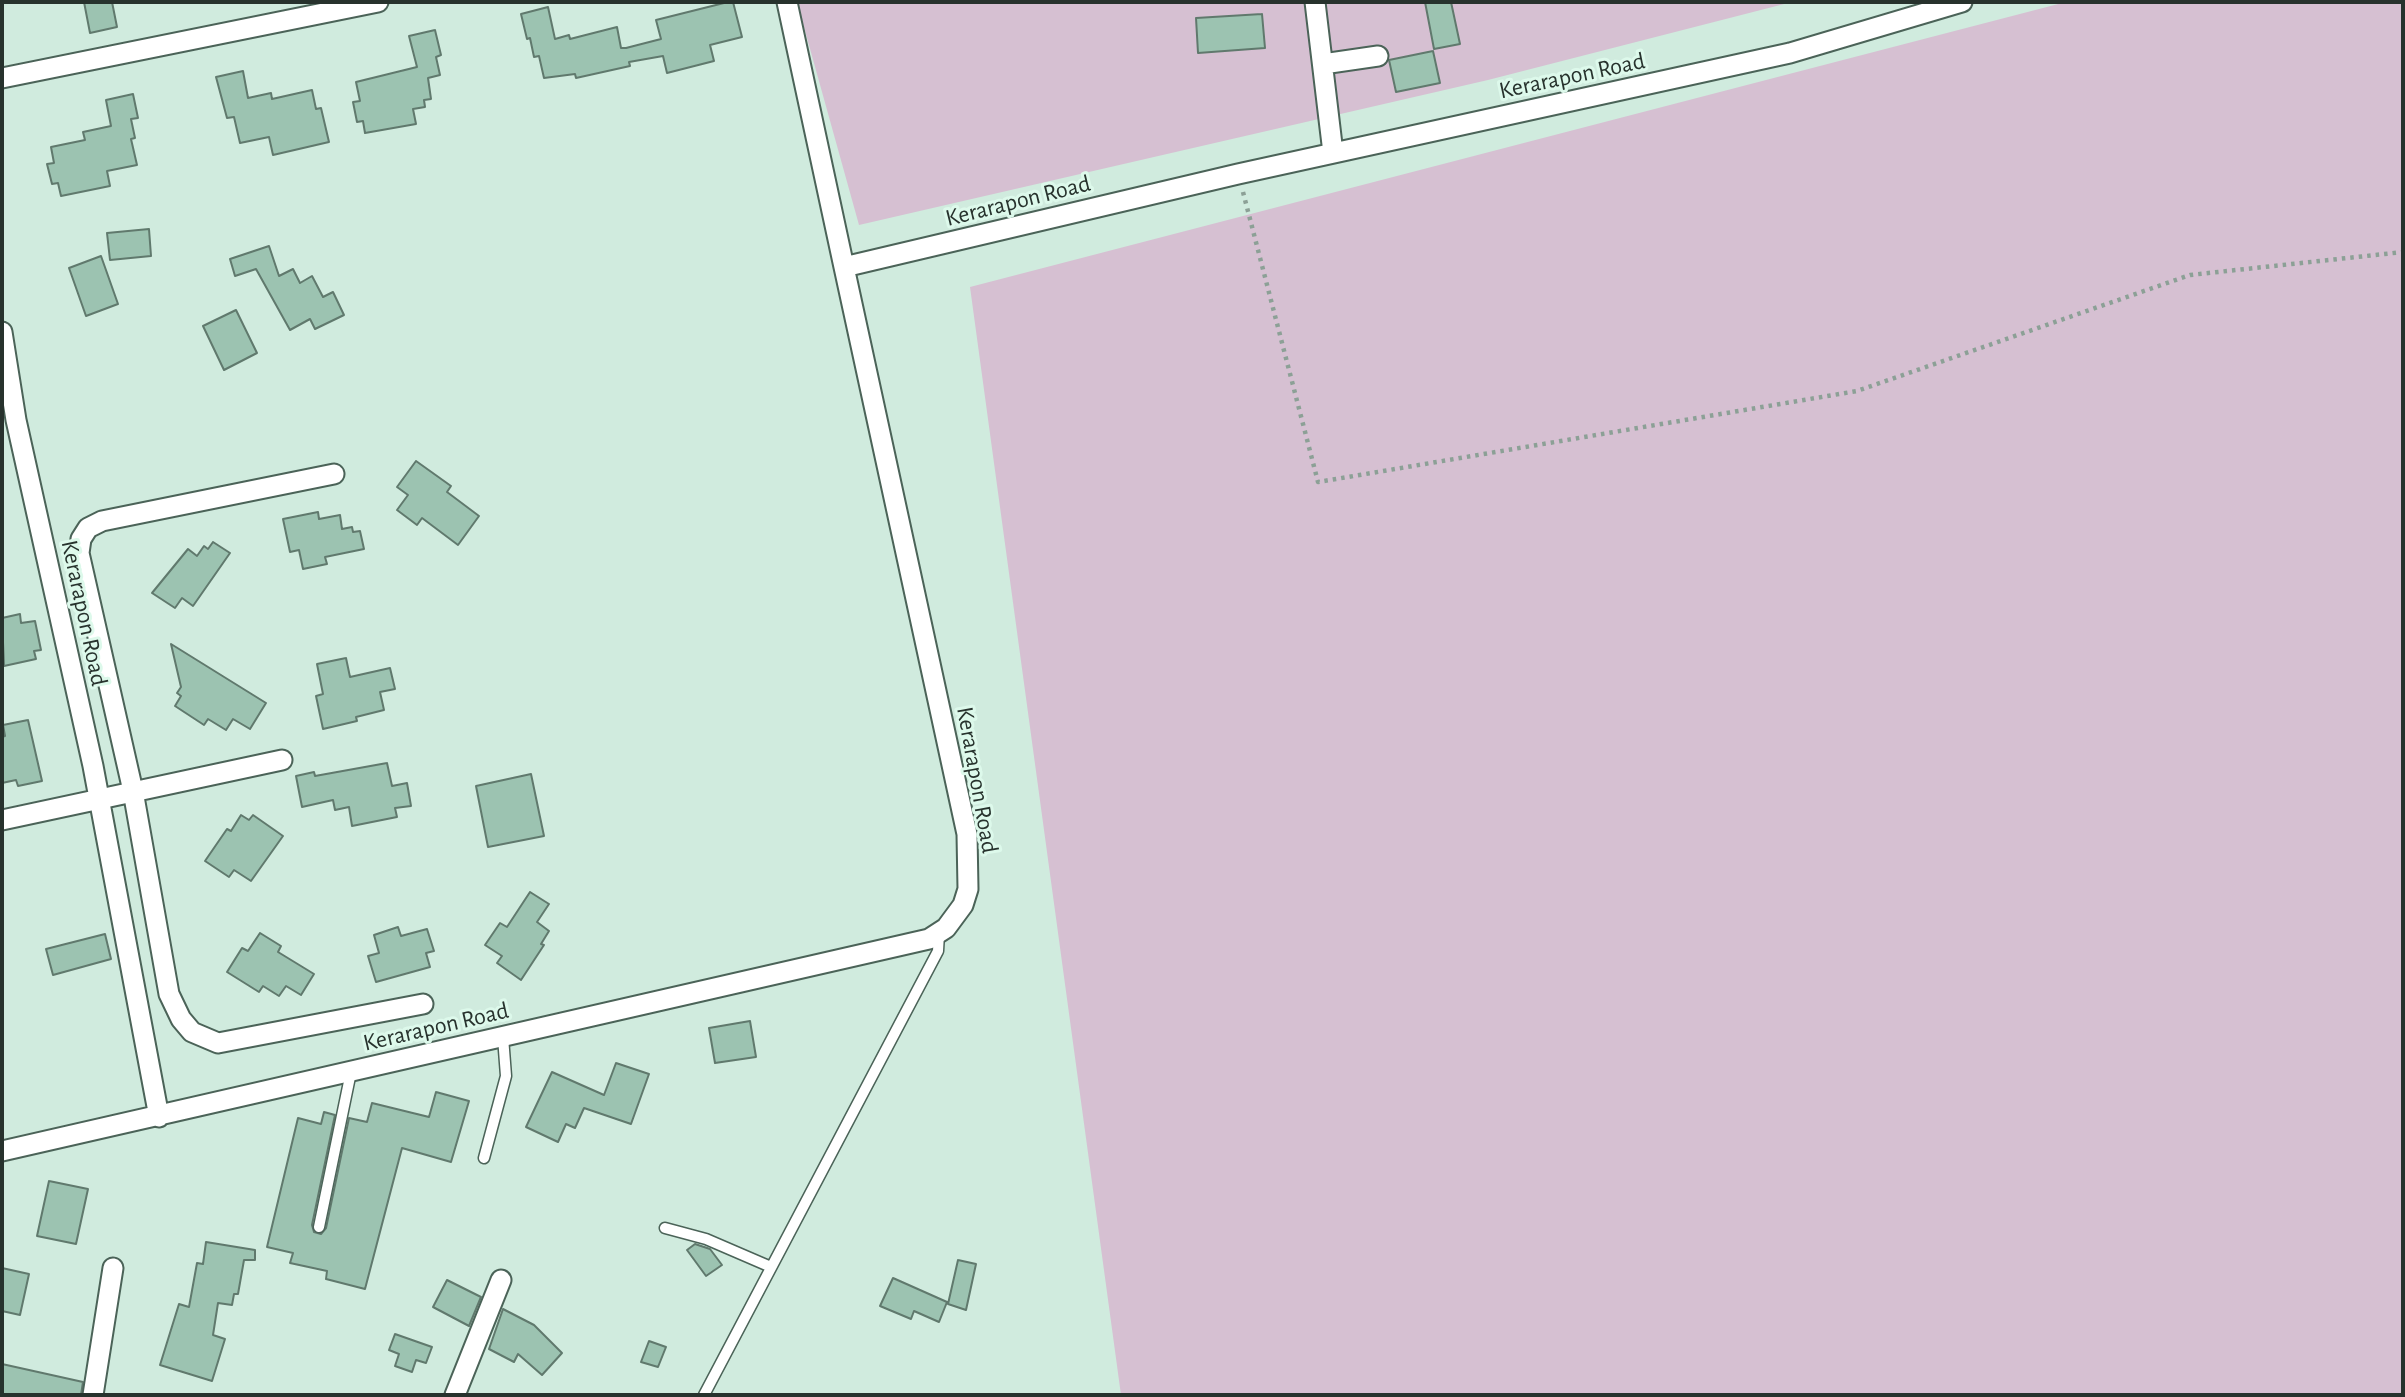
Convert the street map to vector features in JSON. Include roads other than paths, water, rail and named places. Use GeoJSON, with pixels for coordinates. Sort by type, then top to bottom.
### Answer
{"type":"FeatureCollection","features":[{"type":"Feature","properties":{"kind":"street"},"geometry":{"type":"LineString","coordinates":[[2,78],[378,2]]}},
{"type":"Feature","properties":{"kind":"street"},"geometry":{"type":"LineString","coordinates":[[787,2],[844,267]]}},
{"type":"Feature","properties":{"kind":"street"},"geometry":{"type":"LineString","coordinates":[[1315,2],[1334,153]]}},
{"type":"Feature","properties":{"kind":"street","name":"Kerarapon Road"},"geometry":{"type":"LineString","coordinates":[[2,332],[16,420],[93,766],[159,1117],[929,939],[956,916],[968,890],[967,834],[844,267],[1238,174],[1790,53],[1962,2]]}},
{"type":"Feature","properties":{"kind":"street"},"geometry":{"type":"LineString","coordinates":[[1323,64],[1378,57]]}},
{"type":"Feature","properties":{"kind":"street"},"geometry":{"type":"LineString","coordinates":[[334,474],[102,521],[88,528],[81,539],[79,553],[133,791],[169,993],[180,1019],[192,1032],[218,1043],[235,1042],[423,1003]]}},
{"type":"Feature","properties":{"kind":"street"},"geometry":{"type":"LineString","coordinates":[[2,820],[282,760]]}},
{"type":"Feature","properties":{"kind":"street"},"geometry":{"type":"LineString","coordinates":[[2,1151],[159,1117]]}},
{"type":"Feature","properties":{"kind":"street"},"geometry":{"type":"LineString","coordinates":[[93,1395],[113,1268]]}},
{"type":"Feature","properties":{"kind":"street"},"geometry":{"type":"LineString","coordinates":[[455,1395],[501,1280]]}},
{"type":"Feature","properties":{"kind":"lane"},"geometry":{"type":"LineString","coordinates":[[704,1395],[938,951],[939,933]]}},
{"type":"Feature","properties":{"kind":"lane"},"geometry":{"type":"LineString","coordinates":[[484,1158],[506,1076],[503,1037]]}},
{"type":"Feature","properties":{"kind":"lane"},"geometry":{"type":"LineString","coordinates":[[319,1227],[351,1072]]}},
{"type":"Feature","properties":{"kind":"lane"},"geometry":{"type":"LineString","coordinates":[[665,1228],[706,1239],[771,1267]]}}]}
